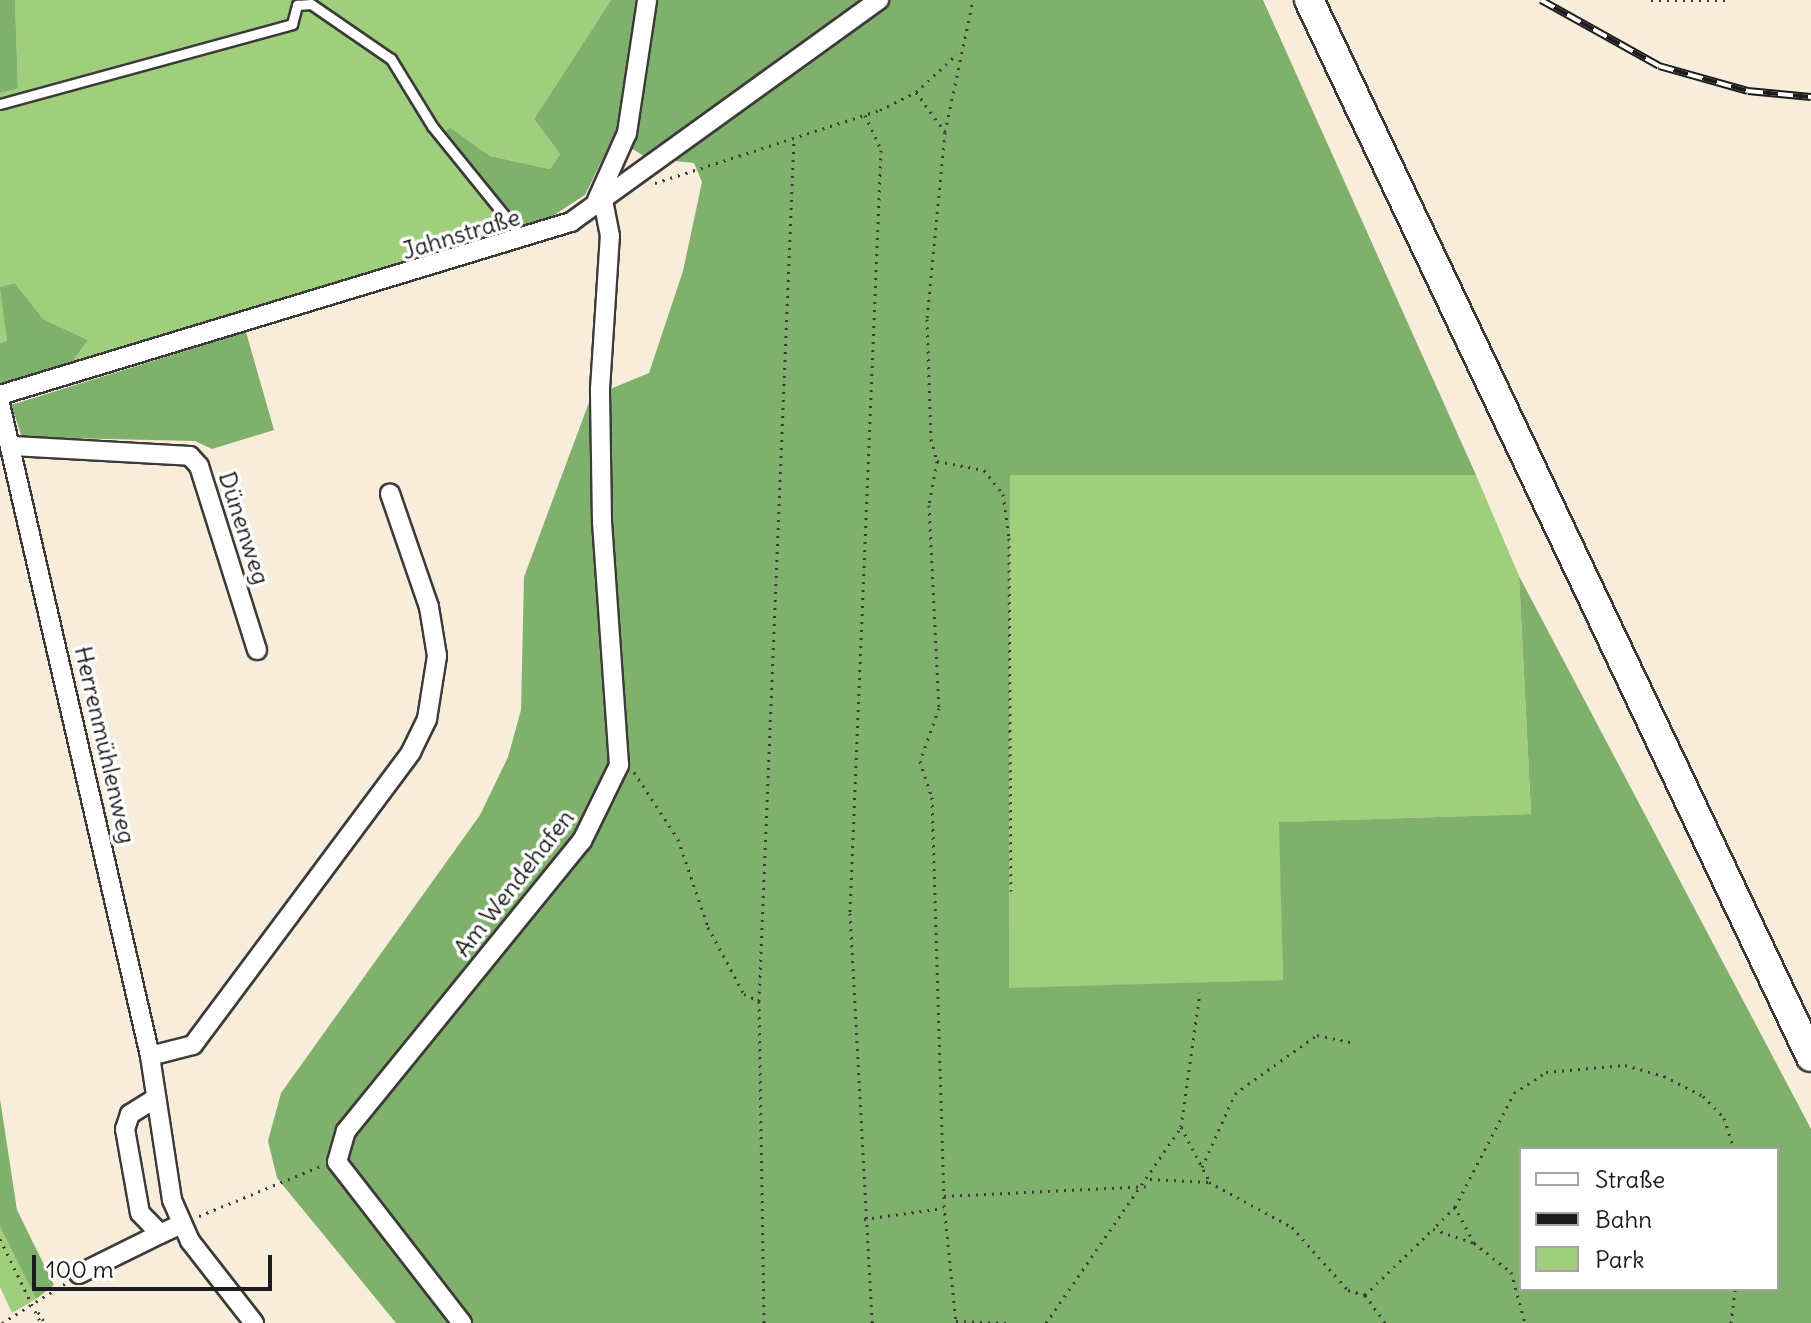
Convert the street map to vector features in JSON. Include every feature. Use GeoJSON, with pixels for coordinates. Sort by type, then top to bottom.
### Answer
{"type":"FeatureCollection","features":[{"type":"Feature","properties":{"kind":"main road"},"geometry":{"type":"LineString","coordinates":[[1309,0],[1811,1057]]}},
{"type":"Feature","properties":{"kind":"street"},"geometry":{"type":"LineString","coordinates":[[598,203],[627,133],[647,0]]}},
{"type":"Feature","properties":{"kind":"street","name":"Jahnstraße"},"geometry":{"type":"LineString","coordinates":[[0,395],[525,241],[598,203],[879,0]]}},
{"type":"Feature","properties":{"kind":"street","name":"Am Wendehafen"},"geometry":{"type":"LineString","coordinates":[[337,1162],[346,1131],[582,841],[619,756],[602,521],[600,389],[610,236],[598,203]]}},
{"type":"Feature","properties":{"kind":"street","name":"Herrenmühlenweg"},"geometry":{"type":"LineString","coordinates":[[0,404],[13,446],[150,1056],[181,1224],[254,1323]]}},
{"type":"Feature","properties":{"kind":"street","name":"Dünenweg"},"geometry":{"type":"LineString","coordinates":[[13,446],[190,456],[199,466],[257,650]]}},
{"type":"Feature","properties":{"kind":"street"},"geometry":{"type":"LineString","coordinates":[[150,1056],[193,1045],[411,752],[427,719],[437,656],[429,607],[390,494]]}},
{"type":"Feature","properties":{"kind":"street"},"geometry":{"type":"LineString","coordinates":[[156,1098],[136,1108],[125,1129],[140,1213],[160,1234]]}},
{"type":"Feature","properties":{"kind":"street"},"geometry":{"type":"LineString","coordinates":[[337,1162],[462,1323]]}},
{"type":"Feature","properties":{"kind":"street"},"geometry":{"type":"LineString","coordinates":[[79,1274],[181,1224]]}},
{"type":"Feature","properties":{"kind":"lane"},"geometry":{"type":"LineString","coordinates":[[0,104],[292,24],[297,5],[311,4],[391,59],[432,126],[525,241]]}},
{"type":"Feature","properties":{"kind":"path"},"geometry":{"type":"LineString","coordinates":[[973,0],[957,54],[945,132],[927,319],[937,461],[929,505],[939,708],[920,761],[932,797],[944,1196],[956,1322],[1007,1323]]}},
{"type":"Feature","properties":{"kind":"path"},"geometry":{"type":"LineString","coordinates":[[1651,0],[1726,0]]}},
{"type":"Feature","properties":{"kind":"path"},"geometry":{"type":"LineString","coordinates":[[649,185],[865,115],[916,92],[957,54]]}},
{"type":"Feature","properties":{"kind":"path"},"geometry":{"type":"LineString","coordinates":[[916,92],[945,132]]}},
{"type":"Feature","properties":{"kind":"path"},"geometry":{"type":"LineString","coordinates":[[865,115],[881,150],[850,913],[864,1219],[872,1323]]}},
{"type":"Feature","properties":{"kind":"path"},"geometry":{"type":"LineString","coordinates":[[764,1323],[759,1001],[794,138]]}},
{"type":"Feature","properties":{"kind":"path"},"geometry":{"type":"LineString","coordinates":[[937,461],[984,470],[1003,494],[1012,606],[1011,891]]}},
{"type":"Feature","properties":{"kind":"path"},"geometry":{"type":"LineString","coordinates":[[619,756],[656,796],[708,927],[744,994],[759,1001]]}},
{"type":"Feature","properties":{"kind":"path"},"geometry":{"type":"LineString","coordinates":[[1046,1323],[1146,1186],[1181,1127],[1200,992]]}},
{"type":"Feature","properties":{"kind":"path"},"geometry":{"type":"LineString","coordinates":[[1202,1167],[1235,1094],[1317,1035],[1354,1043]]}},
{"type":"Feature","properties":{"kind":"path"},"geometry":{"type":"LineString","coordinates":[[1365,1295],[1455,1207],[1514,1093],[1546,1072],[1625,1065],[1664,1076],[1703,1096],[1724,1118],[1733,1147]]}},
{"type":"Feature","properties":{"kind":"path"},"geometry":{"type":"LineString","coordinates":[[1181,1127],[1209,1182]]}},
{"type":"Feature","properties":{"kind":"path"},"geometry":{"type":"LineString","coordinates":[[181,1224],[337,1162]]}},
{"type":"Feature","properties":{"kind":"path"},"geometry":{"type":"LineString","coordinates":[[1150,1179],[1209,1182],[1292,1227],[1348,1290],[1365,1295],[1385,1323]]}},
{"type":"Feature","properties":{"kind":"path"},"geometry":{"type":"LineString","coordinates":[[944,1196],[1146,1186]]}},
{"type":"Feature","properties":{"kind":"path"},"geometry":{"type":"LineString","coordinates":[[1455,1207],[1474,1243]]}},
{"type":"Feature","properties":{"kind":"path"},"geometry":{"type":"LineString","coordinates":[[864,1219],[945,1208]]}},
{"type":"Feature","properties":{"kind":"path"},"geometry":{"type":"LineString","coordinates":[[1433,1229],[1474,1243],[1511,1272],[1525,1323]]}},
{"type":"Feature","properties":{"kind":"path"},"geometry":{"type":"LineString","coordinates":[[0,1239],[43,1323]]}},
{"type":"Feature","properties":{"kind":"path"},"geometry":{"type":"LineString","coordinates":[[2,1323],[79,1274]]}},
{"type":"Feature","properties":{"kind":"path"},"geometry":{"type":"LineString","coordinates":[[1731,1323],[1735,1291]]}},
{"type":"Feature","properties":{"kind":"green space"},"geometry":{"type":"Polygon","coordinates":[[[0,0],[15,0],[18,88],[0,93],[0,0]]]}},
{"type":"Feature","properties":{"kind":"green space"},"geometry":{"type":"Polygon","coordinates":[[[15,0],[611,0],[534,119],[560,154],[550,169],[490,156],[450,129],[511,224],[485,240],[67,369],[88,340],[43,319],[15,283],[1,287],[7,341],[0,343],[0,93],[18,87],[15,0]]]}},
{"type":"Feature","properties":{"kind":"green space"},"geometry":{"type":"Polygon","coordinates":[[[611,0],[1263,0],[1476,475],[1010,475],[1009,988],[1283,980],[1279,822],[1531,814],[1519,576],[1811,1129],[1811,1323],[396,1323],[277,1178],[268,1141],[281,1093],[480,815],[508,757],[521,710],[524,577],[591,397],[649,373],[683,271],[702,182],[694,163],[647,158],[613,137],[585,195],[534,228],[511,224],[440,136],[450,128],[490,156],[550,169],[560,154],[534,119],[611,0]]]}},
{"type":"Feature","properties":{"kind":"green space"},"geometry":{"type":"Polygon","coordinates":[[[15,283],[43,319],[88,340],[67,369],[0,385],[0,343],[7,341],[0,287],[15,283]]]}},
{"type":"Feature","properties":{"kind":"green space"},"geometry":{"type":"Polygon","coordinates":[[[246,332],[274,430],[212,449],[195,441],[22,437],[11,405],[246,332]]]}},
{"type":"Feature","properties":{"kind":"green space"},"geometry":{"type":"Polygon","coordinates":[[[1010,475],[1476,475],[1519,576],[1531,814],[1280,822],[1283,980],[1009,989],[1010,475]]]}},
{"type":"Feature","properties":{"kind":"green space"},"geometry":{"type":"Polygon","coordinates":[[[0,1099],[17,1210],[54,1285],[36,1299],[0,1227],[0,1099]]]}},
{"type":"Feature","properties":{"kind":"green space"},"geometry":{"type":"Polygon","coordinates":[[[0,1227],[36,1299],[12,1313],[0,1287],[0,1227]]]}},
{"type":"Feature","properties":{"kind":"railway"},"geometry":{"type":"LineString","coordinates":[[1541,0],[1659,66],[1748,91],[1811,97]]}}]}
